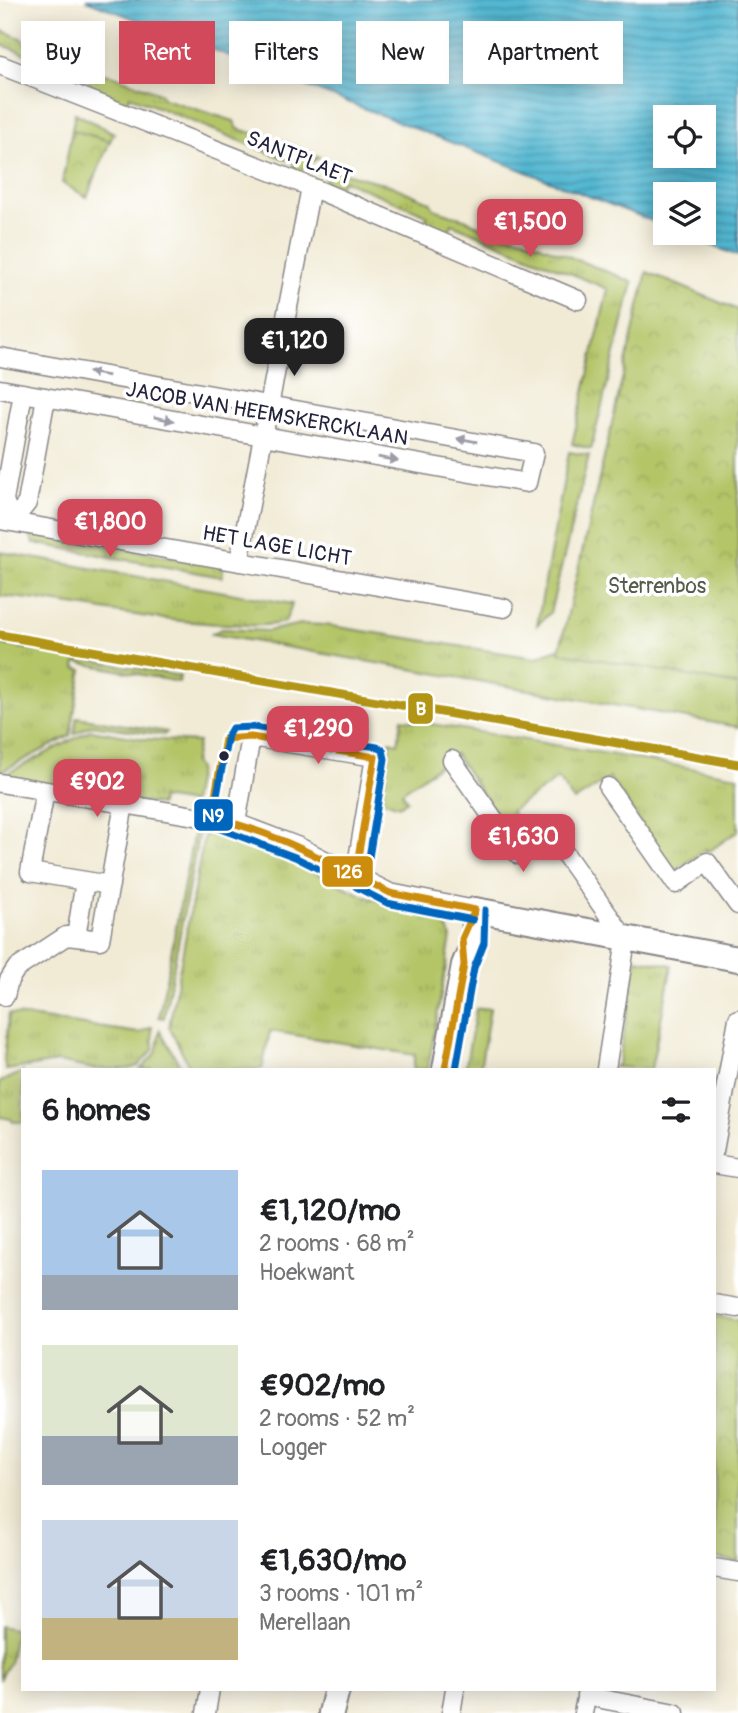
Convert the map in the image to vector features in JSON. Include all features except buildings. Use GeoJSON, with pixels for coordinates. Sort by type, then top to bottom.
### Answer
{"type":"FeatureCollection","features":[{"type":"Feature","properties":{"kind":"street","name":"SANTPLAET"},"geometry":{"type":"LineString","coordinates":[[0,65],[311,187],[578,300]]}},
{"type":"Feature","properties":{"kind":"street"},"geometry":{"type":"LineString","coordinates":[[239,562],[311,187]]}},
{"type":"Feature","properties":{"kind":"street","name":"JACOB VAN HEEMSKERCKLAAN"},"geometry":{"type":"LineString","coordinates":[[0,357],[534,453],[527,483],[0,389]]}},
{"type":"Feature","properties":{"kind":"street"},"geometry":{"type":"LineString","coordinates":[[6,521],[4,500],[23,393]]}},
{"type":"Feature","properties":{"kind":"street"},"geometry":{"type":"LineString","coordinates":[[6,521],[27,503],[46,397]]}},
{"type":"Feature","properties":{"kind":"street","name":"HET LAGE LICHT"},"geometry":{"type":"LineString","coordinates":[[6,521],[505,608]]}},
{"type":"Feature","properties":{"kind":"street"},"geometry":{"type":"LineString","coordinates":[[236,823],[251,737],[375,757],[355,877]]}},
{"type":"Feature","properties":{"kind":"street"},"geometry":{"type":"LineString","coordinates":[[452,760],[519,855],[548,830],[625,940],[606,1068]]}},
{"type":"Feature","properties":{"kind":"street"},"geometry":{"type":"LineString","coordinates":[[0,783],[236,823],[299,848],[390,893],[625,940],[738,959]]}},
{"type":"Feature","properties":{"kind":"street"},"geometry":{"type":"LineString","coordinates":[[608,787],[676,884],[707,862],[738,905]]}},
{"type":"Feature","properties":{"kind":"street"},"geometry":{"type":"LineString","coordinates":[[45,791],[30,872],[110,885]]}},
{"type":"Feature","properties":{"kind":"street"},"geometry":{"type":"LineString","coordinates":[[5,996],[9,980],[16,969],[66,936],[100,940],[124,804]]}},
{"type":"Feature","properties":{"kind":"street"},"geometry":{"type":"LineString","coordinates":[[76,937],[85,881]]}},
{"type":"Feature","properties":{"kind":"street"},"geometry":{"type":"LineString","coordinates":[[445,1068],[464,965],[474,941],[475,910]]}},
{"type":"Feature","properties":{"kind":"street"},"geometry":{"type":"LineString","coordinates":[[716,1140],[738,1019]]}},
{"type":"Feature","properties":{"kind":"street"},"geometry":{"type":"LineString","coordinates":[[716,1164],[738,1168]]}},
{"type":"Feature","properties":{"kind":"street"},"geometry":{"type":"LineString","coordinates":[[716,1304],[738,1308]]}},
{"type":"Feature","properties":{"kind":"street"},"geometry":{"type":"LineString","coordinates":[[716,1568],[738,1572]]}},
{"type":"Feature","properties":{"kind":"street"},"geometry":{"type":"LineString","coordinates":[[206,1713],[210,1691]]}},
{"type":"Feature","properties":{"kind":"street"},"geometry":{"type":"LineString","coordinates":[[451,1713],[455,1691]]}},
{"type":"Feature","properties":{"kind":"street"},"geometry":{"type":"LineString","coordinates":[[586,1699],[675,1713]]}},
{"type":"Feature","properties":{"kind":"green space"},"geometry":{"type":"Polygon","coordinates":[[[0,30],[21,38],[21,52],[0,44],[0,30]]]}},
{"type":"Feature","properties":{"kind":"green space"},"geometry":{"type":"Polygon","coordinates":[[[105,74],[112,75],[119,78],[119,84],[136,84],[160,93],[164,99],[234,121],[238,129],[285,142],[319,157],[301,170],[298,176],[292,173],[295,163],[130,96],[126,106],[88,91],[89,84],[105,84],[105,74]]]}},
{"type":"Feature","properties":{"kind":"green space"},"geometry":{"type":"Polygon","coordinates":[[[75,113],[114,133],[110,141],[72,130],[75,113]]]}},
{"type":"Feature","properties":{"kind":"green space"},"geometry":{"type":"Polygon","coordinates":[[[72,130],[110,141],[87,197],[62,183],[72,130]]]}},
{"type":"Feature","properties":{"kind":"green space"},"geometry":{"type":"Polygon","coordinates":[[[325,162],[336,171],[387,184],[430,202],[434,209],[490,231],[523,238],[633,282],[591,449],[572,444],[608,289],[452,224],[447,235],[424,226],[427,215],[343,180],[337,191],[328,188],[318,167],[325,162]]]}},
{"type":"Feature","properties":{"kind":"green space","name":"Sterrenbos"},"geometry":{"type":"Polygon","coordinates":[[[647,272],[738,310],[738,685],[559,652],[647,272]]]}},
{"type":"Feature","properties":{"kind":"green space"},"geometry":{"type":"Polygon","coordinates":[[[569,452],[589,455],[550,613],[537,625],[569,452]]]}},
{"type":"Feature","properties":{"kind":"green space"},"geometry":{"type":"Polygon","coordinates":[[[28,531],[223,566],[222,577],[34,543],[28,531]]]}},
{"type":"Feature","properties":{"kind":"green space"},"geometry":{"type":"Polygon","coordinates":[[[0,552],[292,604],[285,622],[248,625],[169,620],[0,596],[0,552]]]}},
{"type":"Feature","properties":{"kind":"green space"},"geometry":{"type":"Polygon","coordinates":[[[301,624],[325,625],[535,658],[557,649],[738,676],[738,727],[212,634],[221,629],[268,631],[301,624]]]}},
{"type":"Feature","properties":{"kind":"green space"},"geometry":{"type":"Polygon","coordinates":[[[0,644],[180,676],[179,682],[76,662],[75,668],[82,670],[70,736],[0,772],[0,644]]]}},
{"type":"Feature","properties":{"kind":"green space"},"geometry":{"type":"Polygon","coordinates":[[[77,717],[167,732],[164,735],[92,725],[74,734],[77,717]]]}},
{"type":"Feature","properties":{"kind":"green space"},"geometry":{"type":"Polygon","coordinates":[[[402,719],[738,776],[738,831],[708,852],[706,849],[674,872],[610,778],[574,801],[558,779],[511,811],[529,838],[517,845],[455,754],[402,792],[407,800],[399,806],[382,800],[390,741],[398,743],[402,719]]]}},
{"type":"Feature","properties":{"kind":"green space"},"geometry":{"type":"Polygon","coordinates":[[[91,730],[144,739],[198,742],[194,762],[198,769],[192,803],[161,798],[160,805],[0,777],[91,730]]]}},
{"type":"Feature","properties":{"kind":"green space"},"geometry":{"type":"Polygon","coordinates":[[[194,832],[199,832],[164,1018],[159,1017],[194,832]]]}},
{"type":"Feature","properties":{"kind":"green space"},"geometry":{"type":"Polygon","coordinates":[[[208,833],[267,849],[364,896],[441,921],[451,937],[428,1068],[413,1068],[415,1055],[270,1031],[262,1068],[190,1068],[169,1027],[204,836],[208,833]]]}},
{"type":"Feature","properties":{"kind":"green space"},"geometry":{"type":"Polygon","coordinates":[[[637,959],[672,965],[651,1068],[614,1067],[618,1064],[637,959]]]}},
{"type":"Feature","properties":{"kind":"green space"},"geometry":{"type":"Polygon","coordinates":[[[490,1008],[480,1068],[465,1068],[476,1009],[490,1008]]]}},
{"type":"Feature","properties":{"kind":"green space"},"geometry":{"type":"Polygon","coordinates":[[[9,1014],[139,1033],[152,1027],[153,1050],[138,1066],[131,1068],[88,1068],[58,1062],[6,1070],[4,1060],[9,1014]]]}},
{"type":"Feature","properties":{"kind":"green space"},"geometry":{"type":"Polygon","coordinates":[[[160,1030],[181,1068],[142,1068],[156,1053],[160,1030]]]}},
{"type":"Feature","properties":{"kind":"green space"},"geometry":{"type":"Polygon","coordinates":[[[21,1073],[21,1122],[0,1117],[0,1082],[21,1073]]]}},
{"type":"Feature","properties":{"kind":"green space"},"geometry":{"type":"Polygon","coordinates":[[[716,1316],[738,1320],[738,1562],[716,1558],[716,1316]]]}},
{"type":"Feature","properties":{"kind":"green space"},"geometry":{"type":"Polygon","coordinates":[[[0,1626],[14,1629],[15,1633],[9,1664],[0,1678],[0,1626]]]}},
{"type":"Feature","properties":{"kind":"water"},"geometry":{"type":"Polygon","coordinates":[[[86,0],[738,0],[738,256],[711,245],[716,245],[716,182],[653,182],[653,221],[301,84],[342,84],[342,21],[229,21],[229,56],[215,50],[215,21],[140,21],[86,0]]]}},
{"type":"Feature","properties":{"kind":"transit line","name":"B"},"geometry":{"type":"LineString","coordinates":[[0,635],[738,764]]}},
{"type":"Feature","properties":{"kind":"transit line","name":"N9"},"geometry":{"type":"LineString","coordinates":[[346,883],[295,857],[215,827],[213,818],[228,735],[232,728],[253,727],[383,750],[385,759],[367,870]]}},
{"type":"Feature","properties":{"kind":"transit line","name":"126"},"geometry":{"type":"LineString","coordinates":[[251,737],[375,757],[355,875],[267,834],[211,818],[225,739],[251,737]]}},
{"type":"Feature","properties":{"kind":"transit line","name":"126"},"geometry":{"type":"LineString","coordinates":[[355,875],[390,893],[475,910]]}},
{"type":"Feature","properties":{"kind":"transit line","name":"N9"},"geometry":{"type":"LineString","coordinates":[[356,887],[387,903],[473,920]]}},
{"type":"Feature","properties":{"kind":"transit line","name":"126"},"geometry":{"type":"LineString","coordinates":[[445,1068],[464,965],[462,939],[475,910]]}},
{"type":"Feature","properties":{"kind":"transit line","name":"N9"},"geometry":{"type":"LineString","coordinates":[[456,1068],[474,968],[484,943],[485,910]]}}]}
